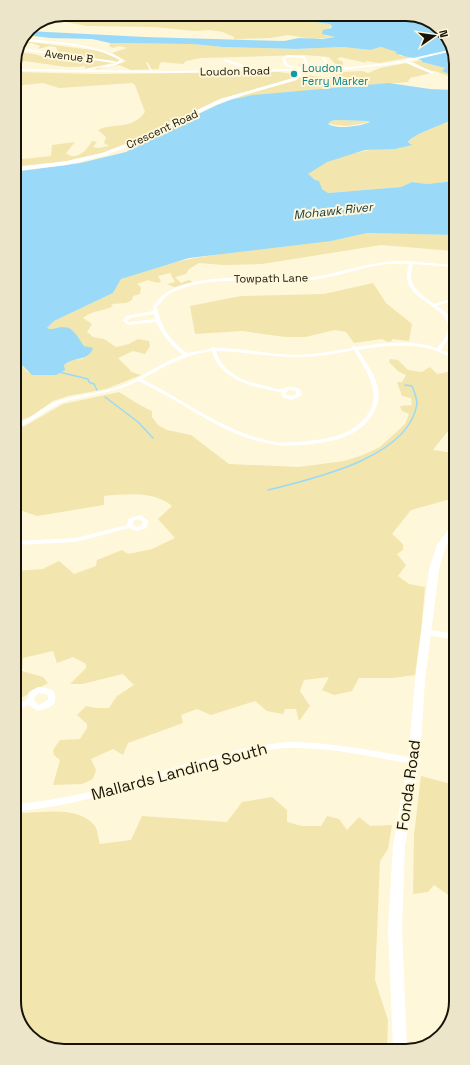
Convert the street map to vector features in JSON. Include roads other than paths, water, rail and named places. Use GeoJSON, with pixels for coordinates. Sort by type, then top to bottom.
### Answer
{"type":"FeatureCollection","features":[{"type":"Feature","properties":{"kind":"main road","name":"Loudon Road"},"geometry":{"type":"LineString","coordinates":[[21,70],[152,72],[298,70],[367,67],[405,61],[447,51]]}},
{"type":"Feature","properties":{"kind":"street"},"geometry":{"type":"LineString","coordinates":[[28,41],[101,51],[121,59],[122,62],[88,69],[83,72]]}},
{"type":"Feature","properties":{"kind":"street","name":"Avenue B"},"geometry":{"type":"LineString","coordinates":[[23,49],[118,64]]}},
{"type":"Feature","properties":{"kind":"street"},"geometry":{"type":"LineString","coordinates":[[310,69],[302,56],[288,56],[283,58],[285,64],[289,67],[310,69],[329,66],[323,58]]}},
{"type":"Feature","properties":{"kind":"street"},"geometry":{"type":"LineString","coordinates":[[225,60],[248,68],[251,71]]}},
{"type":"Feature","properties":{"kind":"street"},"geometry":{"type":"LineString","coordinates":[[405,61],[433,73]]}},
{"type":"Feature","properties":{"kind":"street"},"geometry":{"type":"LineString","coordinates":[[147,63],[152,72]]}},
{"type":"Feature","properties":{"kind":"street","name":"Crescent Road"},"geometry":{"type":"LineString","coordinates":[[21,168],[67,163],[114,150],[222,100],[295,79],[299,75],[298,70]]}},
{"type":"Feature","properties":{"kind":"street","name":"Towpath Lane"},"geometry":{"type":"LineString","coordinates":[[155,312],[155,306],[162,297],[188,285],[204,281],[224,279],[303,279],[378,264],[449,266]]}},
{"type":"Feature","properties":{"kind":"street"},"geometry":{"type":"LineString","coordinates":[[411,264],[409,280],[419,296],[449,318]]}},
{"type":"Feature","properties":{"kind":"street"},"geometry":{"type":"LineString","coordinates":[[434,306],[449,301]]}},
{"type":"Feature","properties":{"kind":"street"},"geometry":{"type":"LineString","coordinates":[[158,320],[128,324],[125,321],[128,317],[155,312],[170,341],[186,355]]}},
{"type":"Feature","properties":{"kind":"street"},"geometry":{"type":"LineString","coordinates":[[438,351],[449,335]]}},
{"type":"Feature","properties":{"kind":"street"},"geometry":{"type":"LineString","coordinates":[[21,424],[53,405],[72,398],[121,387],[165,364],[186,355],[214,348],[305,356],[354,347],[403,344],[438,351],[449,355]]}},
{"type":"Feature","properties":{"kind":"street"},"geometry":{"type":"LineString","coordinates":[[138,379],[246,437],[269,443],[297,445],[316,443],[354,430],[373,412],[378,400],[377,391],[367,369],[354,347]]}},
{"type":"Feature","properties":{"kind":"street"},"geometry":{"type":"LineString","coordinates":[[214,348],[215,358],[219,365],[230,374],[250,383],[283,391]]}},
{"type":"Feature","properties":{"kind":"street"},"geometry":{"type":"LineString","coordinates":[[21,543],[76,540],[130,526]]}},
{"type":"Feature","properties":{"kind":"street","name":"Fonda Road"},"geometry":{"type":"LineString","coordinates":[[400,1044],[395,928],[399,846],[414,761],[425,632],[437,558],[442,545],[449,535]]}},
{"type":"Feature","properties":{"kind":"street"},"geometry":{"type":"LineString","coordinates":[[425,632],[449,636]]}},
{"type":"Feature","properties":{"kind":"street"},"geometry":{"type":"LineString","coordinates":[[21,705],[30,702]]}},
{"type":"Feature","properties":{"kind":"street","name":"Mallards Landing South"},"geometry":{"type":"LineString","coordinates":[[21,807],[66,801],[234,754],[270,747],[298,744],[314,745],[414,761]]}},
{"type":"Feature","properties":{"kind":"water"},"geometry":{"type":"Polygon","coordinates":[[[308,21],[409,21],[423,24],[432,30],[445,45],[448,55],[449,74],[442,71],[445,68],[422,62],[421,60],[398,54],[395,53],[397,52],[381,47],[370,50],[343,47],[296,49],[223,47],[192,44],[110,43],[92,39],[50,38],[32,36],[37,31],[145,37],[284,41],[299,38],[322,39],[335,37],[322,34],[323,30],[331,28],[332,26],[330,24],[308,21]]]}},
{"type":"Feature","properties":{"kind":"water","name":"Mohawk River"},"geometry":{"type":"Polygon","coordinates":[[[389,83],[430,89],[449,90],[449,121],[411,139],[408,142],[412,145],[395,149],[365,150],[327,162],[308,174],[315,180],[319,181],[322,189],[328,193],[401,187],[412,182],[427,184],[449,182],[449,235],[367,233],[331,241],[189,258],[121,279],[113,293],[54,321],[47,328],[53,329],[67,327],[73,331],[84,346],[93,348],[91,352],[84,357],[68,362],[64,365],[65,370],[56,375],[32,375],[21,365],[21,171],[80,163],[126,152],[153,136],[217,105],[233,99],[253,95],[389,83]],[[336,120],[331,121],[328,124],[338,127],[349,127],[370,122],[336,120]]]}},
{"type":"Feature","properties":{"kind":"waterway"},"geometry":{"type":"LineString","coordinates":[[59,372],[88,379],[89,382],[94,384],[97,390]]}},
{"type":"Feature","properties":{"kind":"waterway"},"geometry":{"type":"LineString","coordinates":[[268,490],[309,480],[356,463],[378,452],[397,439],[410,423],[417,404],[412,386],[405,385]]}},
{"type":"Feature","properties":{"kind":"waterway"},"geometry":{"type":"LineString","coordinates":[[105,397],[138,422],[153,438]]}},
{"type":"Feature","properties":{"kind":"place","name":"Loudon Ferry Marker"},"geometry":{"type":"Point","coordinates":[294,74]}}]}
